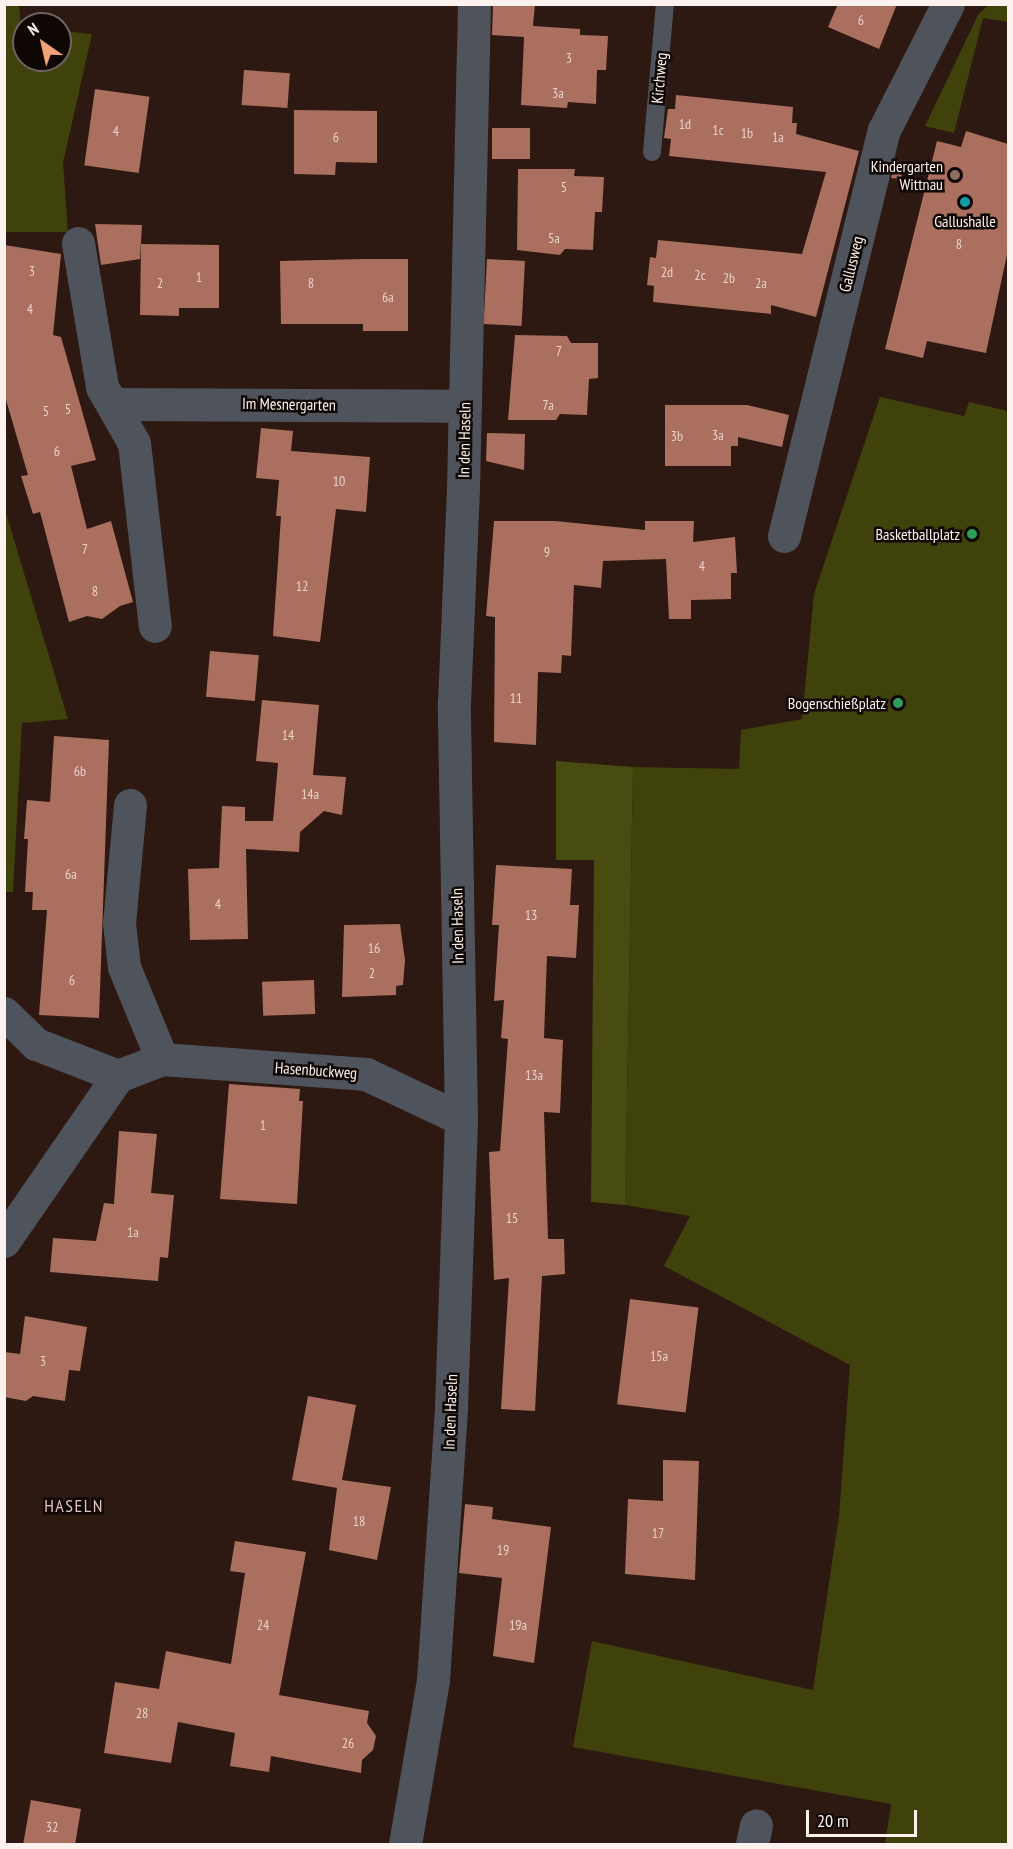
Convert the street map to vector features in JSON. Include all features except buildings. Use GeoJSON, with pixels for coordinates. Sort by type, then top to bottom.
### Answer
{"type":"FeatureCollection","features":[{"type":"Feature","properties":{"kind":"street","name":"In den Haseln"},"geometry":{"type":"LineString","coordinates":[[405,1845],[433,1680],[451,1407],[461,1119],[454,703],[465,406],[474,4]]}},
{"type":"Feature","properties":{"kind":"street","name":"Gallusweg"},"geometry":{"type":"LineString","coordinates":[[784,536],[884,130],[948,4]]}},
{"type":"Feature","properties":{"kind":"street"},"geometry":{"type":"LineString","coordinates":[[78,243],[102,387],[134,443],[155,626]]}},
{"type":"Feature","properties":{"kind":"street","name":"Im Mesnergarten"},"geometry":{"type":"LineString","coordinates":[[114,405],[465,406]]}},
{"type":"Feature","properties":{"kind":"street"},"geometry":{"type":"LineString","coordinates":[[130,805],[119,923],[124,967],[162,1059]]}},
{"type":"Feature","properties":{"kind":"street"},"geometry":{"type":"LineString","coordinates":[[4,1013],[36,1044],[118,1076],[4,1241]]}},
{"type":"Feature","properties":{"kind":"street","name":"Hasenbuckweg"},"geometry":{"type":"LineString","coordinates":[[118,1076],[162,1059],[366,1074],[461,1119]]}},
{"type":"Feature","properties":{"kind":"lane","name":"Kirchweg"},"geometry":{"type":"LineString","coordinates":[[652,152],[665,4]]}},
{"type":"Feature","properties":{"kind":"shaded area"},"geometry":{"type":"Polygon","coordinates":[[[5,5],[19,5],[20,12],[12,12],[12,72],[72,72],[72,32],[92,34],[63,163],[68,232],[5,232],[5,5]]]}},
{"type":"Feature","properties":{"kind":"shaded area"},"geometry":{"type":"Polygon","coordinates":[[[988,5],[1008,5],[1008,22],[983,18],[954,133],[925,126],[978,15],[988,5]]]}},
{"type":"Feature","properties":{"kind":"shaded area"},"geometry":{"type":"Polygon","coordinates":[[[880,397],[964,416],[969,402],[1008,411],[1008,1844],[885,1844],[891,1804],[573,1747],[592,1641],[813,1690],[839,1516],[850,1365],[664,1266],[690,1216],[625,1205],[633,767],[739,769],[741,730],[802,719],[814,594],[880,397]]]}},
{"type":"Feature","properties":{"kind":"shaded area"},"geometry":{"type":"Polygon","coordinates":[[[5,510],[68,719],[22,723],[13,892],[4,892],[5,510]]]}},
{"type":"Feature","properties":{"kind":"shaded area"},"geometry":{"type":"Polygon","coordinates":[[[556,761],[633,767],[625,1205],[591,1202],[594,860],[556,860],[556,761]]]}},
{"type":"Feature","properties":{"kind":"place","name":"Kindergarten Wittnau"},"geometry":{"type":"Point","coordinates":[955,175]}},
{"type":"Feature","properties":{"kind":"place","name":"Gallushalle"},"geometry":{"type":"Point","coordinates":[965,202]}},
{"type":"Feature","properties":{"kind":"place","name":"Basketballplatz"},"geometry":{"type":"Point","coordinates":[972,534]}},
{"type":"Feature","properties":{"kind":"place","name":"Bogenschießplatz"},"geometry":{"type":"Point","coordinates":[898,703]}},
{"type":"Feature","properties":{"kind":"district","name":"HASELN"},"geometry":{"type":"Point","coordinates":[74,1506]}}]}
